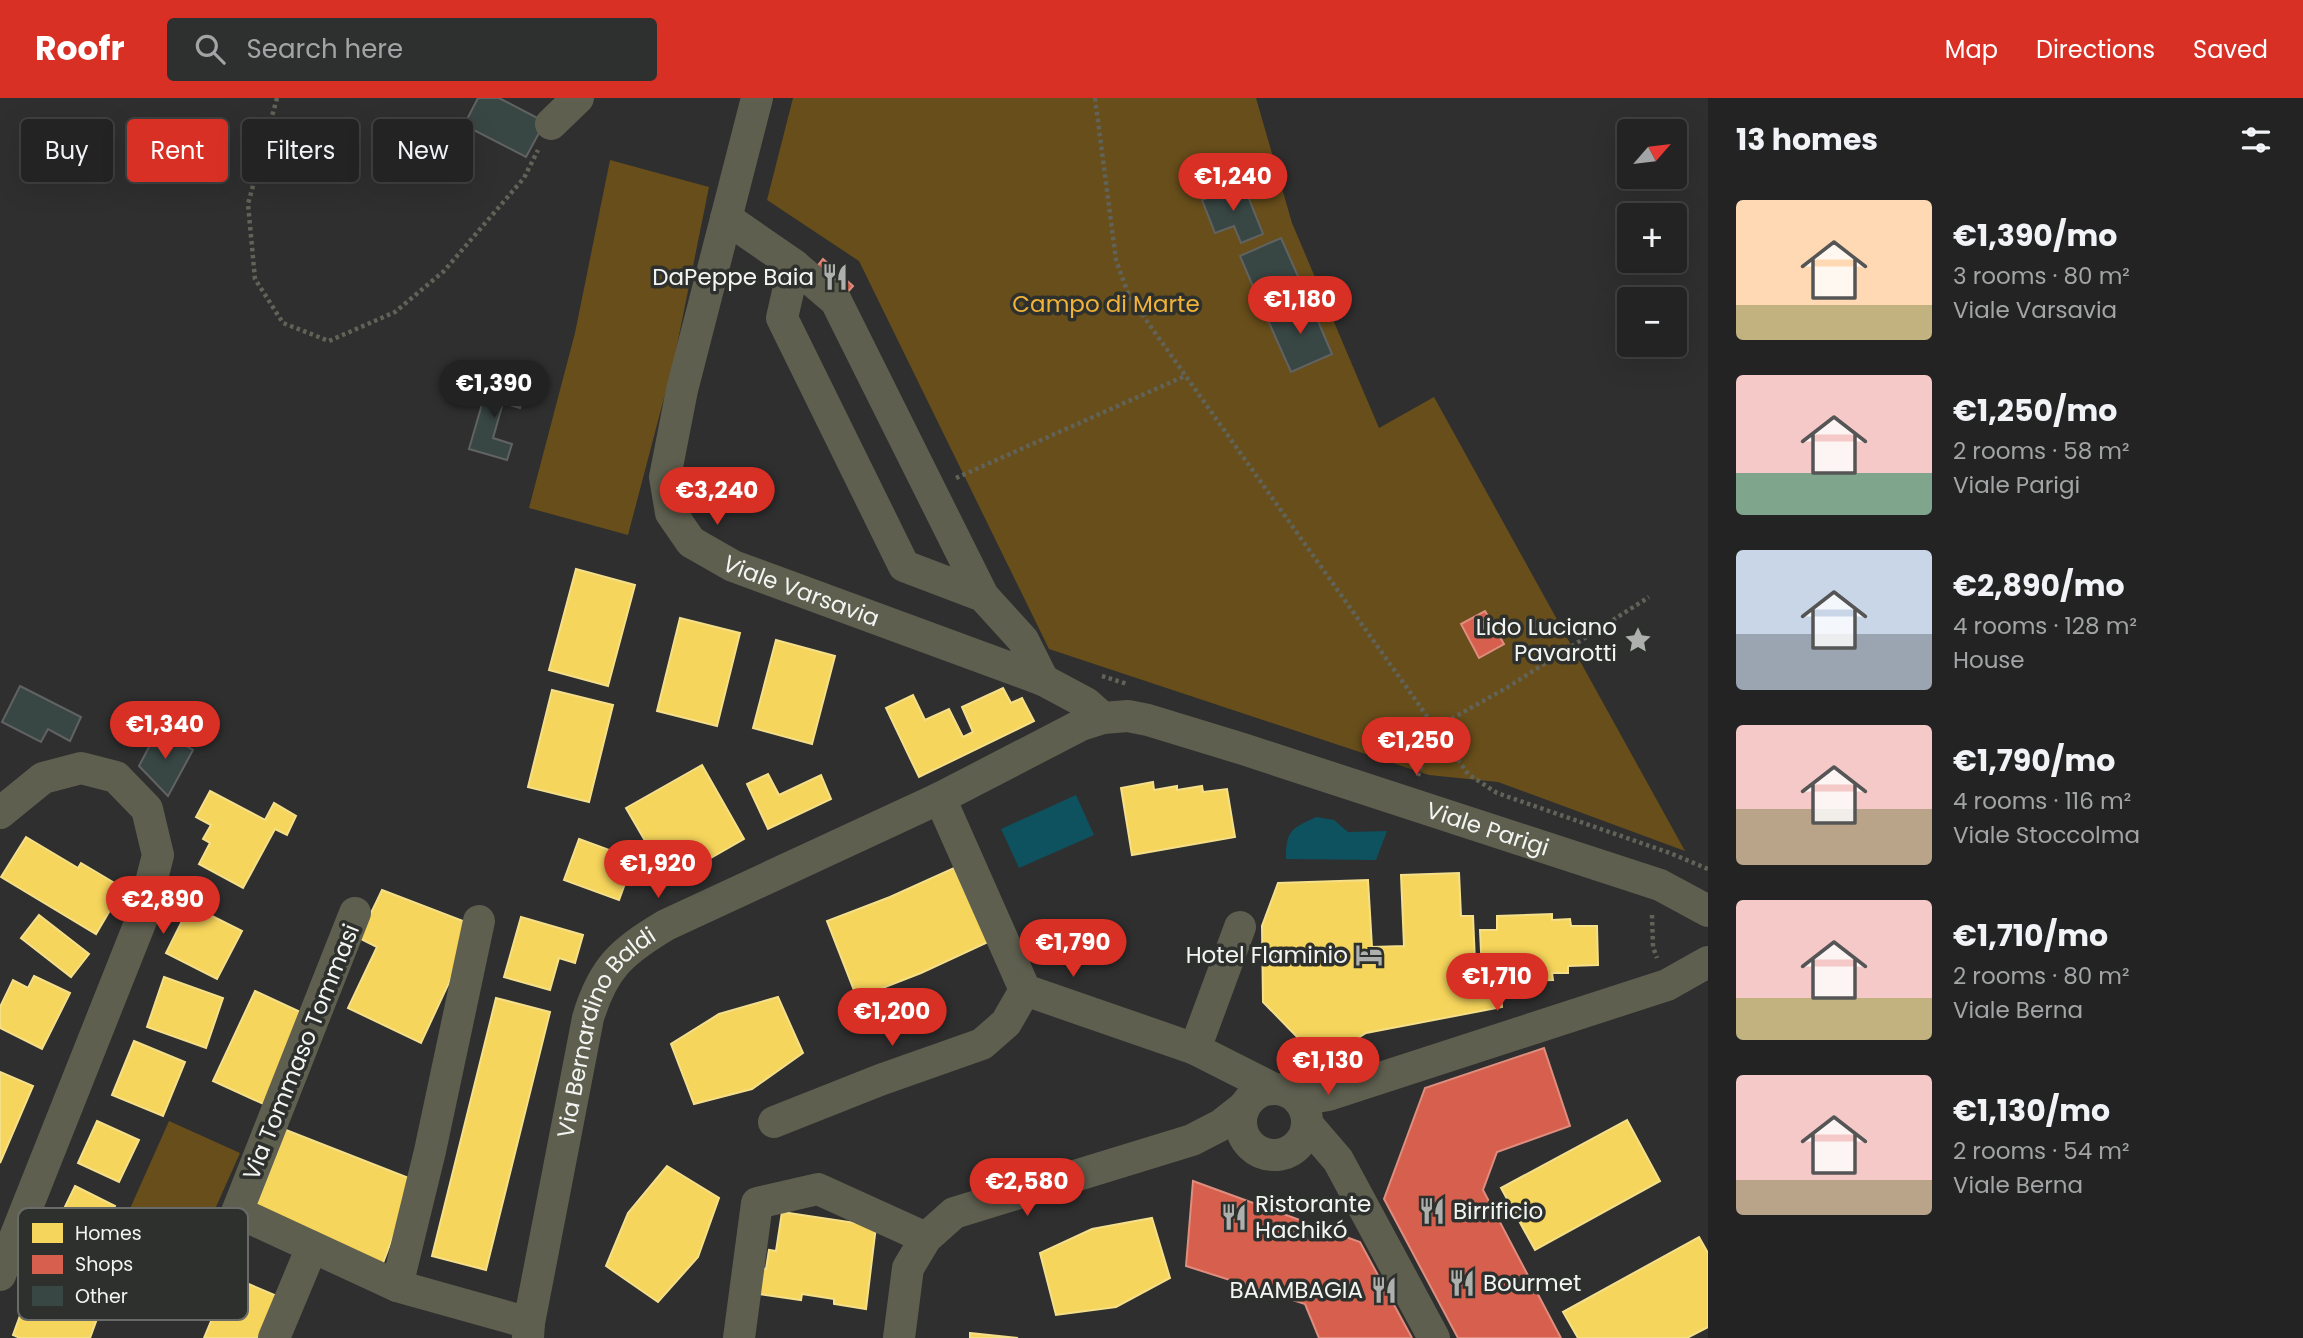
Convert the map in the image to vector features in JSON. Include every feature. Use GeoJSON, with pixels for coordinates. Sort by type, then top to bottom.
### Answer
{"type":"FeatureCollection","features":[{"type":"Feature","properties":{"kind":"street"},"geometry":{"type":"LineString","coordinates":[[551,124],[578,98]]}},
{"type":"Feature","properties":{"kind":"street","name":"Viale Varsavia"},"geometry":{"type":"LineString","coordinates":[[755,99],[682,390],[665,477],[671,513],[691,542],[733,566],[1043,680],[1086,702],[1103,718]]}},
{"type":"Feature","properties":{"kind":"street"},"geometry":{"type":"LineString","coordinates":[[726,218],[794,265],[836,301],[984,596],[1023,640],[1043,680]]}},
{"type":"Feature","properties":{"kind":"street"},"geometry":{"type":"LineString","coordinates":[[794,265],[782,318],[904,566],[984,596]]}},
{"type":"Feature","properties":{"kind":"street","name":"Viale Parigi"},"geometry":{"type":"LineString","coordinates":[[1103,718],[1128,716],[1148,720],[1413,792],[1660,885],[1708,911]]}},
{"type":"Feature","properties":{"kind":"street","name":"Via Bernardino Baldi"},"geometry":{"type":"LineString","coordinates":[[528,1330],[588,1018],[597,989],[614,964],[635,943],[666,926],[940,798],[1081,725],[1103,718]]}},
{"type":"Feature","properties":{"kind":"street"},"geometry":{"type":"LineString","coordinates":[[0,813],[43,778],[81,768],[116,777],[147,809],[158,855],[142,918],[27,1208]]}},
{"type":"Feature","properties":{"kind":"street"},"geometry":{"type":"LineString","coordinates":[[940,798],[1025,990],[1195,1049],[1293,1105],[1338,1160],[1434,1338]]}},
{"type":"Feature","properties":{"kind":"street","name":"Via Tommaso Tommasi"},"geometry":{"type":"LineString","coordinates":[[239,1208],[355,913]]}},
{"type":"Feature","properties":{"kind":"street"},"geometry":{"type":"LineString","coordinates":[[397,1286],[430,1151],[479,921]]}},
{"type":"Feature","properties":{"kind":"street"},"geometry":{"type":"LineString","coordinates":[[1195,1049],[1240,927]]}},
{"type":"Feature","properties":{"kind":"street"},"geometry":{"type":"LineString","coordinates":[[899,1338],[908,1268],[926,1238],[954,1213],[1192,1140],[1221,1125],[1258,1094],[1293,1105],[1328,1096],[1667,985],[1708,962]]}},
{"type":"Feature","properties":{"kind":"street"},"geometry":{"type":"LineString","coordinates":[[774,1122],[880,1080],[982,1044],[1006,1023],[1025,990]]}},
{"type":"Feature","properties":{"kind":"street"},"geometry":{"type":"LineString","coordinates":[[1192,1140],[1224,1142],[1269,1155],[1290,1151],[1305,1135],[1293,1105]]}},
{"type":"Feature","properties":{"kind":"street"},"geometry":{"type":"LineString","coordinates":[[1245,1106],[1241,1126],[1250,1145],[1258,1151]]}},
{"type":"Feature","properties":{"kind":"street"},"geometry":{"type":"LineString","coordinates":[[738,1338],[757,1203],[818,1189],[926,1238]]}},
{"type":"Feature","properties":{"kind":"street","name":"Via Tommaso Tommasi"},"geometry":{"type":"LineString","coordinates":[[248,1217],[397,1286],[528,1330]]}},
{"type":"Feature","properties":{"kind":"street"},"geometry":{"type":"LineString","coordinates":[[0,1275],[18,1230]]}},
{"type":"Feature","properties":{"kind":"street"},"geometry":{"type":"LineString","coordinates":[[274,1338],[312,1247]]}},
{"type":"Feature","properties":{"kind":"path"},"geometry":{"type":"LineString","coordinates":[[277,98],[248,204],[255,279],[284,323],[329,341],[395,312],[444,271],[524,178],[551,124]]}},
{"type":"Feature","properties":{"kind":"path"},"geometry":{"type":"LineString","coordinates":[[1095,98],[1116,260],[1129,296],[1468,774],[1497,793],[1670,853],[1708,869]]}},
{"type":"Feature","properties":{"kind":"path"},"geometry":{"type":"LineString","coordinates":[[931,489],[1185,376]]}},
{"type":"Feature","properties":{"kind":"path"},"geometry":{"type":"LineString","coordinates":[[1413,792],[1435,728],[1508,687],[1649,597]]}},
{"type":"Feature","properties":{"kind":"path"},"geometry":{"type":"LineString","coordinates":[[1651,914],[1653,947],[1667,985]]}},
{"type":"Feature","properties":{"kind":"green space","name":"Campo di Marte"},"geometry":{"type":"Polygon","coordinates":[[[793,98],[1256,98],[1292,223],[1379,428],[1434,397],[1685,851],[1498,782],[1429,775],[1049,649],[859,261],[767,200],[793,98]]]}},
{"type":"Feature","properties":{"kind":"green space"},"geometry":{"type":"Polygon","coordinates":[[[610,160],[709,187],[674,360],[628,535],[529,508],[575,333],[610,160]]]}},
{"type":"Feature","properties":{"kind":"green space"},"geometry":{"type":"Polygon","coordinates":[[[169,1121],[240,1153],[216,1208],[130,1208],[169,1121]]]}},
{"type":"Feature","properties":{"kind":"water"},"geometry":{"type":"Polygon","coordinates":[[[1076,795],[1094,835],[1019,868],[1001,829],[1076,795]]]}},
{"type":"Feature","properties":{"kind":"water"},"geometry":{"type":"Polygon","coordinates":[[[1316,817],[1334,820],[1348,832],[1387,831],[1376,860],[1286,859],[1289,836],[1296,828],[1316,817]]]}},
{"type":"Feature","properties":{"kind":"building: Homes"},"geometry":{"type":"Polygon","coordinates":[[[576,569],[635,585],[608,686],[549,670],[576,569]]]}},
{"type":"Feature","properties":{"kind":"building: Homes"},"geometry":{"type":"Polygon","coordinates":[[[680,618],[740,633],[717,726],[657,711],[680,618]]]}},
{"type":"Feature","properties":{"kind":"building: Homes"},"geometry":{"type":"Polygon","coordinates":[[[776,640],[835,656],[812,744],[753,728],[776,640]]]}},
{"type":"Feature","properties":{"kind":"building: Homes"},"geometry":{"type":"Polygon","coordinates":[[[1003,688],[1011,703],[1022,698],[1034,721],[919,777],[886,708],[913,695],[925,720],[949,709],[963,737],[973,732],[962,707],[1003,688]]]}},
{"type":"Feature","properties":{"kind":"building: Homes"},"geometry":{"type":"Polygon","coordinates":[[[552,690],[613,705],[589,802],[528,787],[552,690]]]}},
{"type":"Feature","properties":{"kind":"building: Homes"},"geometry":{"type":"Polygon","coordinates":[[[702,765],[744,839],[669,882],[626,808],[702,765]]]}},
{"type":"Feature","properties":{"kind":"building: Homes"},"geometry":{"type":"Polygon","coordinates":[[[768,774],[779,795],[821,775],[831,799],[768,829],[747,784],[768,774]]]}},
{"type":"Feature","properties":{"kind":"building: Homes"},"geometry":{"type":"Polygon","coordinates":[[[1153,782],[1154,790],[1177,786],[1177,790],[1202,786],[1203,792],[1227,789],[1235,837],[1132,855],[1121,788],[1153,782]]]}},
{"type":"Feature","properties":{"kind":"building: Homes"},"geometry":{"type":"Polygon","coordinates":[[[210,791],[265,820],[274,803],[296,816],[287,835],[275,829],[243,888],[199,864],[210,843],[203,839],[211,825],[196,817],[210,791]]]}},
{"type":"Feature","properties":{"kind":"building: Homes"},"geometry":{"type":"Polygon","coordinates":[[[26,837],[78,868],[81,863],[123,888],[96,934],[1,877],[26,837]]]}},
{"type":"Feature","properties":{"kind":"building: Homes"},"geometry":{"type":"Polygon","coordinates":[[[579,839],[634,859],[619,900],[564,880],[579,839]]]}},
{"type":"Feature","properties":{"kind":"building: Homes"},"geometry":{"type":"Polygon","coordinates":[[[954,868],[988,942],[921,973],[857,998],[827,921],[890,897],[954,868]]]}},
{"type":"Feature","properties":{"kind":"building: Homes","name":"Hotel Flaminio"},"geometry":{"type":"Polygon","coordinates":[[[1459,873],[1461,916],[1473,916],[1475,962],[1481,962],[1482,973],[1498,973],[1502,1007],[1366,1033],[1350,1043],[1331,1049],[1305,1045],[1263,1002],[1262,926],[1278,883],[1368,880],[1372,947],[1404,946],[1401,875],[1459,873]]]}},
{"type":"Feature","properties":{"kind":"building: Homes"},"geometry":{"type":"Polygon","coordinates":[[[382,890],[471,924],[452,976],[421,1043],[348,1008],[377,947],[359,938],[382,890]]]}},
{"type":"Feature","properties":{"kind":"building: Homes"},"geometry":{"type":"Polygon","coordinates":[[[190,905],[242,931],[217,979],[166,953],[190,905]]]}},
{"type":"Feature","properties":{"kind":"building: Homes"},"geometry":{"type":"Polygon","coordinates":[[[1552,914],[1552,920],[1570,919],[1571,926],[1597,926],[1598,965],[1568,966],[1568,973],[1552,973],[1553,980],[1510,981],[1505,978],[1505,973],[1482,973],[1480,930],[1497,930],[1497,916],[1552,914]]]}},
{"type":"Feature","properties":{"kind":"building: Homes"},"geometry":{"type":"Polygon","coordinates":[[[39,915],[89,954],[71,977],[21,938],[39,915]]]}},
{"type":"Feature","properties":{"kind":"building: Homes"},"geometry":{"type":"Polygon","coordinates":[[[521,917],[583,935],[575,963],[559,958],[550,990],[504,977],[521,917]]]}},
{"type":"Feature","properties":{"kind":"building: Homes"},"geometry":{"type":"Polygon","coordinates":[[[34,976],[70,993],[42,1049],[0,1028],[0,1007],[13,980],[28,988],[34,976]]]}},
{"type":"Feature","properties":{"kind":"building: Homes"},"geometry":{"type":"Polygon","coordinates":[[[164,977],[223,998],[206,1048],[147,1027],[164,977]]]}},
{"type":"Feature","properties":{"kind":"building: Homes"},"geometry":{"type":"Polygon","coordinates":[[[255,991],[309,1016],[268,1106],[213,1081],[255,991]]]}},
{"type":"Feature","properties":{"kind":"building: Homes"},"geometry":{"type":"Polygon","coordinates":[[[778,997],[803,1053],[752,1089],[694,1104],[671,1044],[719,1014],[778,997]]]}},
{"type":"Feature","properties":{"kind":"building: Homes"},"geometry":{"type":"Polygon","coordinates":[[[496,998],[550,1012],[486,1270],[432,1256],[496,998]]]}},
{"type":"Feature","properties":{"kind":"building: Homes"},"geometry":{"type":"Polygon","coordinates":[[[134,1041],[185,1062],[163,1116],[112,1095],[134,1041]]]}},
{"type":"Feature","properties":{"kind":"building: Homes"},"geometry":{"type":"Polygon","coordinates":[[[0,1072],[33,1086],[0,1163],[0,1072]]]}},
{"type":"Feature","properties":{"kind":"building: Homes"},"geometry":{"type":"Polygon","coordinates":[[[1627,1120],[1660,1181],[1535,1250],[1501,1188],[1627,1120]]]}},
{"type":"Feature","properties":{"kind":"building: Homes"},"geometry":{"type":"Polygon","coordinates":[[[97,1121],[139,1140],[119,1182],[78,1163],[97,1121]]]}},
{"type":"Feature","properties":{"kind":"building: Homes"},"geometry":{"type":"Polygon","coordinates":[[[286,1130],[414,1180],[383,1263],[253,1213],[286,1130]]]}},
{"type":"Feature","properties":{"kind":"building: Homes"},"geometry":{"type":"Polygon","coordinates":[[[667,1166],[719,1198],[698,1257],[658,1302],[606,1266],[628,1213],[667,1166]]]}},
{"type":"Feature","properties":{"kind":"building: Homes"},"geometry":{"type":"Polygon","coordinates":[[[75,1186],[115,1206],[114,1208],[64,1208],[75,1186]]]}},
{"type":"Feature","properties":{"kind":"building: Homes"},"geometry":{"type":"Polygon","coordinates":[[[782,1212],[876,1226],[866,1309],[834,1304],[834,1299],[802,1294],[801,1300],[758,1294],[762,1268],[766,1269],[769,1250],[776,1251],[782,1212]]]}},
{"type":"Feature","properties":{"kind":"building: Homes"},"geometry":{"type":"Polygon","coordinates":[[[1152,1218],[1170,1278],[1116,1307],[1056,1315],[1040,1253],[1092,1229],[1152,1218]]]}},
{"type":"Feature","properties":{"kind":"building: Homes"},"geometry":{"type":"Polygon","coordinates":[[[1699,1237],[1708,1253],[1708,1327],[1687,1338],[1578,1338],[1563,1312],[1699,1237]]]}},
{"type":"Feature","properties":{"kind":"building: Homes"},"geometry":{"type":"Polygon","coordinates":[[[248,1284],[284,1299],[267,1338],[204,1338],[212,1320],[248,1320],[248,1284]]]}},
{"type":"Feature","properties":{"kind":"building: Homes"},"geometry":{"type":"Polygon","coordinates":[[[18,1320],[97,1320],[90,1338],[20,1338],[13,1335],[18,1320]]]}},
{"type":"Feature","properties":{"kind":"building: Homes"},"geometry":{"type":"Polygon","coordinates":[[[970,1333],[1018,1338],[970,1338],[970,1333]]]}},
{"type":"Feature","properties":{"kind":"building: Shops"},"geometry":{"type":"Polygon","coordinates":[[[823,259],[853,286],[845,295],[816,268],[823,259]]]}},
{"type":"Feature","properties":{"kind":"building: Shops"},"geometry":{"type":"Polygon","coordinates":[[[1485,611],[1504,644],[1479,658],[1461,624],[1485,611]]]}},
{"type":"Feature","properties":{"kind":"building: Shops"},"geometry":{"type":"Polygon","coordinates":[[[1544,1048],[1570,1126],[1497,1152],[1483,1190],[1561,1338],[1458,1338],[1384,1199],[1425,1088],[1544,1048]]]}},
{"type":"Feature","properties":{"kind":"building: Shops"},"geometry":{"type":"Polygon","coordinates":[[[1193,1181],[1360,1242],[1412,1338],[1319,1338],[1305,1304],[1186,1266],[1193,1181]]]}},
{"type":"Feature","properties":{"kind":"building: Other"},"geometry":{"type":"Polygon","coordinates":[[[478,98],[499,98],[545,122],[526,157],[473,130],[473,119],[467,119],[478,98]]]}},
{"type":"Feature","properties":{"kind":"building: Other"},"geometry":{"type":"Polygon","coordinates":[[[1243,184],[1263,234],[1241,243],[1234,226],[1215,233],[1202,200],[1243,184]]]}},
{"type":"Feature","properties":{"kind":"building: Other"},"geometry":{"type":"Polygon","coordinates":[[[1281,238],[1305,292],[1263,310],[1240,256],[1281,238]]]}},
{"type":"Feature","properties":{"kind":"building: Other"},"geometry":{"type":"Polygon","coordinates":[[[1309,300],[1332,354],[1291,372],[1267,318],[1309,300]]]}},
{"type":"Feature","properties":{"kind":"building: Other"},"geometry":{"type":"Polygon","coordinates":[[[489,380],[524,391],[520,408],[503,403],[493,438],[512,444],[507,460],[469,449],[489,380]]]}},
{"type":"Feature","properties":{"kind":"building: Other"},"geometry":{"type":"Polygon","coordinates":[[[20,686],[81,717],[70,741],[48,729],[41,742],[2,722],[20,686]]]}},
{"type":"Feature","properties":{"kind":"building: Other"},"geometry":{"type":"Polygon","coordinates":[[[158,730],[193,750],[168,796],[139,766],[158,730]]]}},
{"type":"Feature","properties":{"kind":"place","name":"DaPeppe Baia"},"geometry":{"type":"Point","coordinates":[835,277]}},
{"type":"Feature","properties":{"kind":"place","name":"Lido Luciano Pavarotti"},"geometry":{"type":"Point","coordinates":[1638,640]}},
{"type":"Feature","properties":{"kind":"place","name":"Hotel Flaminio"},"geometry":{"type":"Point","coordinates":[1369,955]}},
{"type":"Feature","properties":{"kind":"place","name":"Birrificio"},"geometry":{"type":"Point","coordinates":[1432,1211]}},
{"type":"Feature","properties":{"kind":"place","name":"Ristorante Hachikó"},"geometry":{"type":"Point","coordinates":[1234,1217]}},
{"type":"Feature","properties":{"kind":"place","name":"Bourmet"},"geometry":{"type":"Point","coordinates":[1462,1283]}},
{"type":"Feature","properties":{"kind":"place","name":"BAAMBAGIA"},"geometry":{"type":"Point","coordinates":[1384,1290]}}]}
